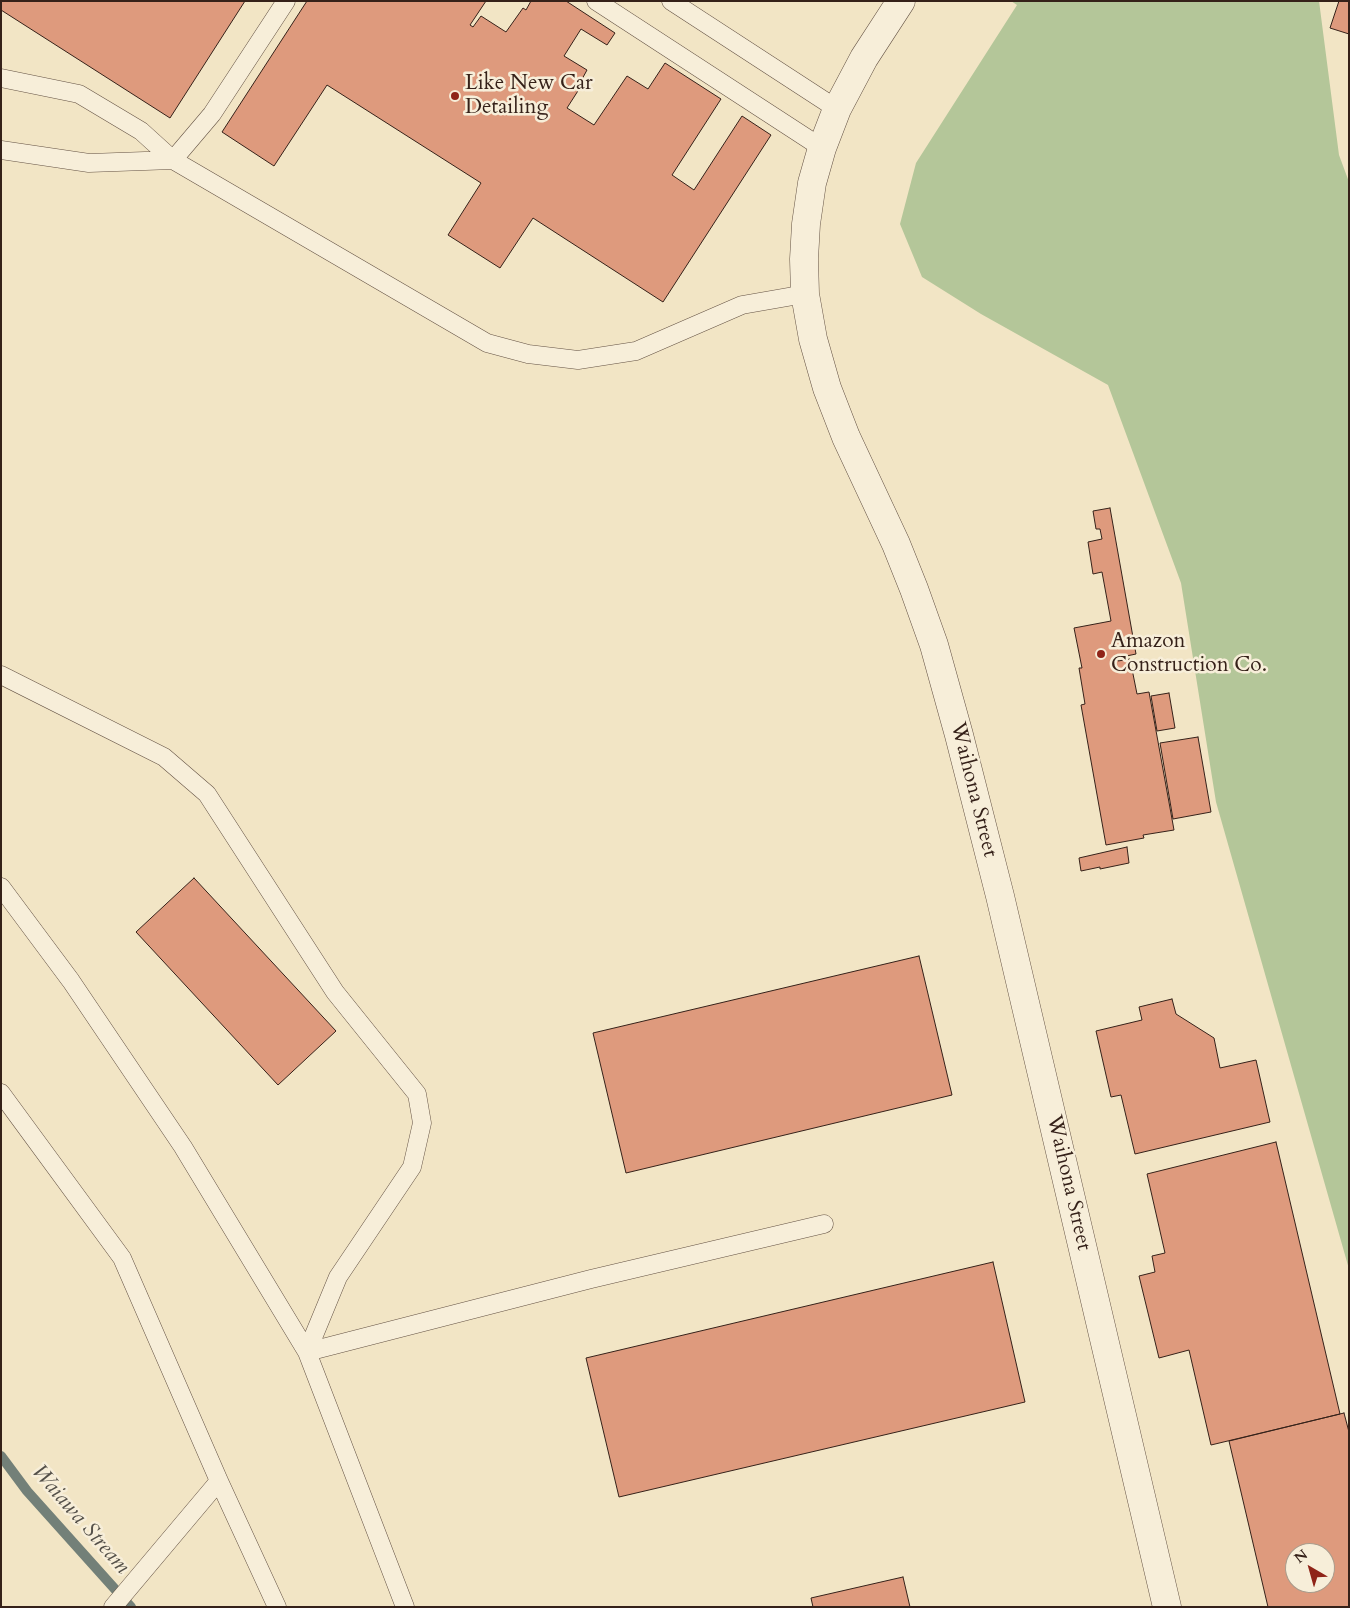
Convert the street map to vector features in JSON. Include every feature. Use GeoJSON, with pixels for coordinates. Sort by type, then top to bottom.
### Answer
{"type":"FeatureCollection","features":[{"type":"Feature","properties":{"kind":"street","name":"Waihona Street"},"geometry":{"type":"LineString","coordinates":[[901,1],[864,58],[837,109],[822,148],[812,183],[806,224],[805,294],[813,339],[827,388],[846,437],[896,544],[914,589],[934,645],[959,735],[1000,896],[1167,1607]]}},
{"type":"Feature","properties":{"kind":"lane"},"geometry":{"type":"LineString","coordinates":[[1,150],[89,163],[173,160],[212,114],[286,1]]}},
{"type":"Feature","properties":{"kind":"lane"},"geometry":{"type":"LineString","coordinates":[[596,1],[822,148]]}},
{"type":"Feature","properties":{"kind":"lane"},"geometry":{"type":"LineString","coordinates":[[671,1],[837,109]]}},
{"type":"Feature","properties":{"kind":"lane"},"geometry":{"type":"LineString","coordinates":[[1,78],[79,94],[141,131],[173,160],[487,343],[528,354],[578,360],[636,351],[742,305],[805,294]]}},
{"type":"Feature","properties":{"kind":"lane"},"geometry":{"type":"LineString","coordinates":[[1,675],[164,757],[207,794],[335,992],[417,1094],[422,1123],[412,1167],[338,1277],[307,1352]]}},
{"type":"Feature","properties":{"kind":"lane"},"geometry":{"type":"LineString","coordinates":[[1,887],[71,981],[183,1147],[307,1352],[405,1607]]}},
{"type":"Feature","properties":{"kind":"lane"},"geometry":{"type":"LineString","coordinates":[[1,1093],[122,1258],[219,1481],[277,1607]]}},
{"type":"Feature","properties":{"kind":"lane"},"geometry":{"type":"LineString","coordinates":[[307,1352],[591,1279],[824,1224]]}},
{"type":"Feature","properties":{"kind":"lane"},"geometry":{"type":"LineString","coordinates":[[113,1607],[219,1481]]}},
{"type":"Feature","properties":{"kind":"green space"},"geometry":{"type":"Polygon","coordinates":[[[1011,1],[1319,1],[1339,155],[1349,182],[1349,1269],[1216,802],[1181,583],[1108,385],[981,314],[922,277],[900,224],[916,163],[1017,5],[1011,1]]]}},
{"type":"Feature","properties":{"kind":"building"},"geometry":{"type":"Polygon","coordinates":[[[1,1],[245,1],[170,118],[1,10],[1,1]]]}},
{"type":"Feature","properties":{"kind":"building"},"geometry":{"type":"Polygon","coordinates":[[[307,1],[486,1],[470,25],[473,27],[481,16],[506,32],[523,8],[526,10],[531,1],[566,1],[615,33],[607,45],[581,29],[564,56],[587,70],[581,81],[583,83],[567,108],[594,125],[627,76],[648,89],[665,63],[721,99],[672,175],[694,190],[742,116],[771,135],[663,302],[533,218],[500,268],[448,235],[481,183],[327,85],[274,166],[222,132],[307,1]]]}},
{"type":"Feature","properties":{"kind":"building"},"geometry":{"type":"Polygon","coordinates":[[[1339,1],[1349,1],[1349,34],[1330,28],[1339,1]]]}},
{"type":"Feature","properties":{"kind":"building"},"geometry":{"type":"Polygon","coordinates":[[[1110,508],[1136,654],[1117,658],[1118,661],[1130,659],[1137,694],[1149,692],[1174,830],[1143,835],[1144,838],[1106,845],[1081,705],[1085,704],[1079,668],[1082,668],[1074,628],[1111,621],[1102,572],[1093,574],[1088,542],[1102,539],[1100,529],[1096,529],[1093,511],[1110,508]]]}},
{"type":"Feature","properties":{"kind":"building"},"geometry":{"type":"Polygon","coordinates":[[[1169,693],[1175,728],[1157,731],[1151,696],[1169,693]]]}},
{"type":"Feature","properties":{"kind":"building"},"geometry":{"type":"Polygon","coordinates":[[[1198,737],[1211,812],[1173,819],[1160,743],[1198,737]]]}},
{"type":"Feature","properties":{"kind":"building"},"geometry":{"type":"Polygon","coordinates":[[[1127,847],[1129,863],[1081,871],[1079,858],[1127,847]]]}},
{"type":"Feature","properties":{"kind":"building"},"geometry":{"type":"Polygon","coordinates":[[[194,878],[336,1031],[278,1085],[136,932],[194,878]]]}},
{"type":"Feature","properties":{"kind":"building"},"geometry":{"type":"Polygon","coordinates":[[[919,956],[952,1095],[626,1173],[593,1033],[919,956]]]}},
{"type":"Feature","properties":{"kind":"building"},"geometry":{"type":"Polygon","coordinates":[[[1172,999],[1176,1014],[1214,1038],[1220,1068],[1256,1060],[1270,1122],[1135,1154],[1121,1095],[1111,1097],[1096,1031],[1142,1020],[1139,1007],[1172,999]]]}},
{"type":"Feature","properties":{"kind":"building"},"geometry":{"type":"Polygon","coordinates":[[[1276,1142],[1340,1414],[1211,1445],[1189,1350],[1159,1358],[1139,1276],[1155,1272],[1152,1256],[1165,1253],[1147,1174],[1276,1142]]]}},
{"type":"Feature","properties":{"kind":"building"},"geometry":{"type":"Polygon","coordinates":[[[993,1262],[1025,1402],[619,1497],[586,1358],[993,1262]]]}},
{"type":"Feature","properties":{"kind":"building"},"geometry":{"type":"Polygon","coordinates":[[[1344,1413],[1349,1432],[1349,1607],[1268,1607],[1229,1441],[1344,1413]]]}},
{"type":"Feature","properties":{"kind":"building"},"geometry":{"type":"Polygon","coordinates":[[[903,1577],[910,1607],[813,1607],[811,1598],[903,1577]]]}},
{"type":"Feature","properties":{"kind":"waterway","name":"Waiawa Stream"},"geometry":{"type":"LineString","coordinates":[[1,1456],[27,1491],[131,1607]]}},
{"type":"Feature","properties":{"kind":"place","name":"Like New Car Detailing"},"geometry":{"type":"Point","coordinates":[455,96]}},
{"type":"Feature","properties":{"kind":"place","name":"Amazon Construction Co."},"geometry":{"type":"Point","coordinates":[1101,654]}}]}
